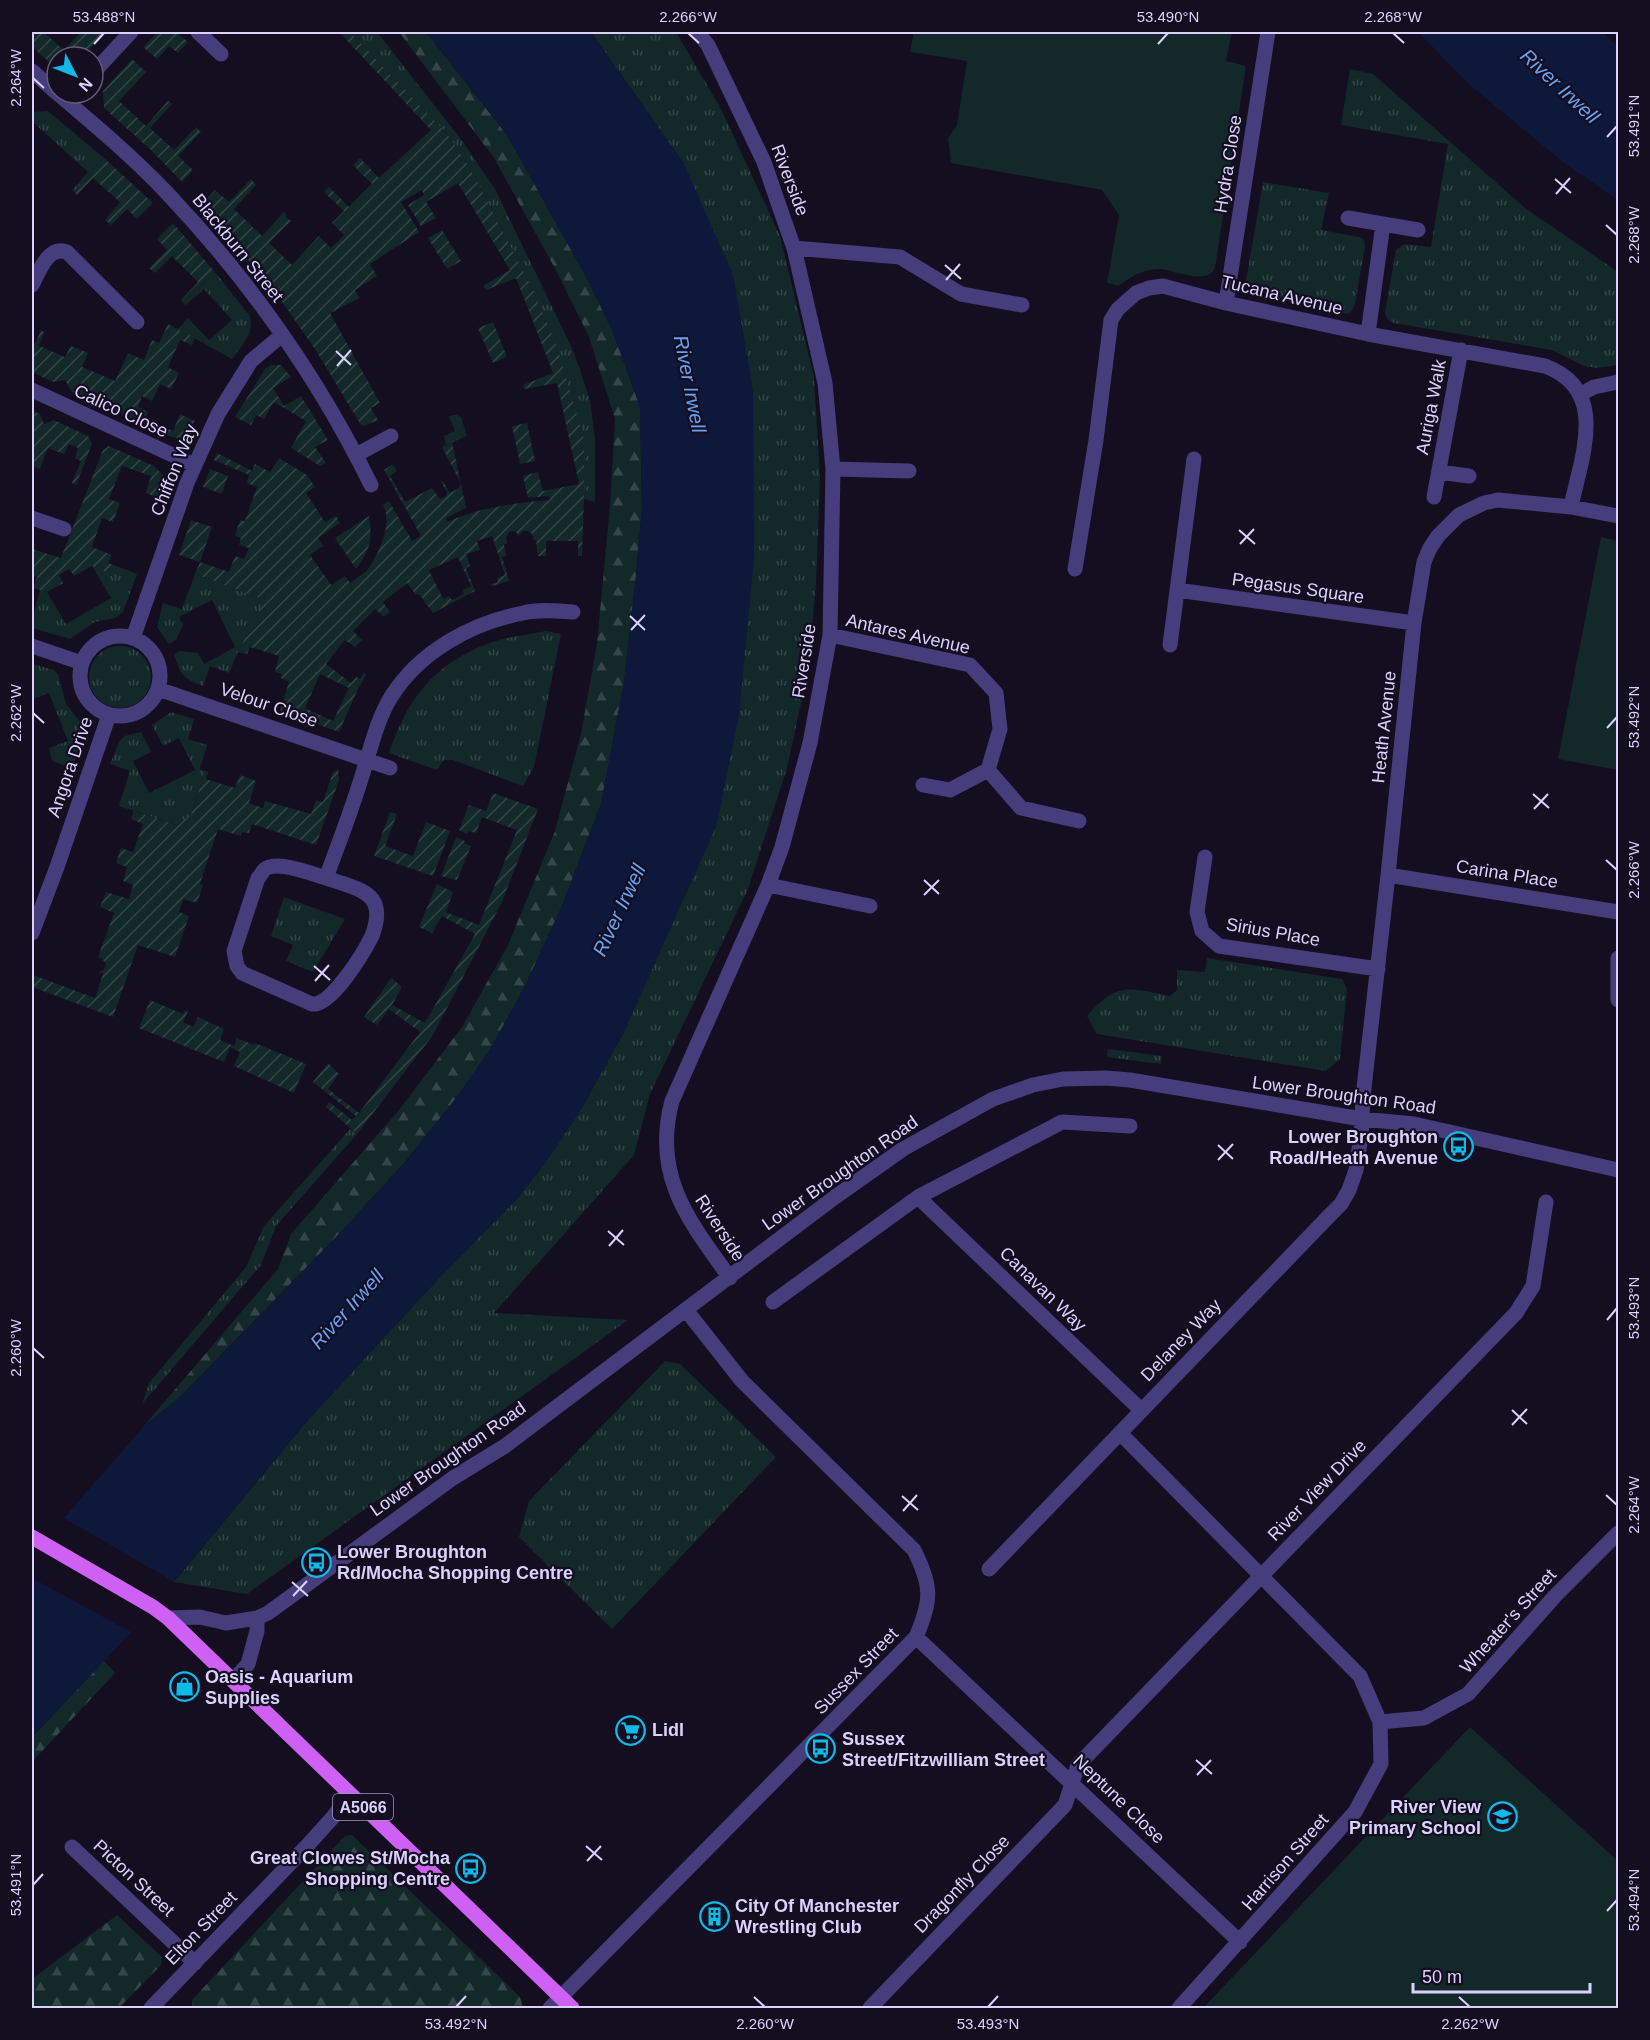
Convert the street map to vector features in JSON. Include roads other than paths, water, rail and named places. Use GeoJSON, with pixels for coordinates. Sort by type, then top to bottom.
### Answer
{"type":"FeatureCollection","features":[{"type":"Feature","properties":{"kind":"main road","name":"A5066"},"geometry":{"type":"LineString","coordinates":[[36,1540],[153,1607],[168,1618],[468,1909],[561,2005]]}},
{"type":"Feature","properties":{"kind":"street"},"geometry":{"type":"LineString","coordinates":[[105,60],[131,32]]}},
{"type":"Feature","properties":{"kind":"street"},"geometry":{"type":"LineString","coordinates":[[198,32],[221,54]]}},
{"type":"Feature","properties":{"kind":"street","name":"Riverside"},"geometry":{"type":"LineString","coordinates":[[697,32],[708,45],[764,162],[794,248],[825,383],[833,470],[830,635],[810,743],[782,847],[768,885],[672,1101],[667,1119],[667,1155],[681,1205],[730,1278]]}},
{"type":"Feature","properties":{"kind":"street","name":"Hydra Close"},"geometry":{"type":"LineString","coordinates":[[1226,303],[1268,32]]}},
{"type":"Feature","properties":{"kind":"street","name":"Blackburn Street"},"geometry":{"type":"LineString","coordinates":[[32,71],[45,81]]}},
{"type":"Feature","properties":{"kind":"street","name":"Blackburn Street"},"geometry":{"type":"LineString","coordinates":[[75,105],[168,193],[229,264],[317,387],[371,485]]}},
{"type":"Feature","properties":{"kind":"street"},"geometry":{"type":"LineString","coordinates":[[1348,218],[1418,230]]}},
{"type":"Feature","properties":{"kind":"street"},"geometry":{"type":"LineString","coordinates":[[1368,334],[1383,224]]}},
{"type":"Feature","properties":{"kind":"street"},"geometry":{"type":"LineString","coordinates":[[794,248],[900,256],[962,294],[1022,304]]}},
{"type":"Feature","properties":{"kind":"street"},"geometry":{"type":"LineString","coordinates":[[32,285],[45,261],[55,251],[62,250],[67,252],[137,322]]}},
{"type":"Feature","properties":{"kind":"street","name":"Tucana Avenue"},"geometry":{"type":"LineString","coordinates":[[1075,569],[1096,440],[1111,320],[1126,300],[1149,288],[1163,286],[1226,303],[1368,334],[1545,366],[1566,377],[1581,394]]}},
{"type":"Feature","properties":{"kind":"street","name":"Chiffon Way"},"geometry":{"type":"LineString","coordinates":[[133,638],[194,465],[218,414],[245,369],[258,354],[282,335]]}},
{"type":"Feature","properties":{"kind":"street","name":"Auriga Walk"},"geometry":{"type":"LineString","coordinates":[[1434,497],[1461,350]]}},
{"type":"Feature","properties":{"kind":"street"},"geometry":{"type":"LineString","coordinates":[[1572,507],[1587,423],[1586,408],[1581,394],[1594,387],[1618,382]]}},
{"type":"Feature","properties":{"kind":"street","name":"Calico Close"},"geometry":{"type":"LineString","coordinates":[[32,390],[194,465]]}},
{"type":"Feature","properties":{"kind":"street"},"geometry":{"type":"LineString","coordinates":[[356,455],[391,436]]}},
{"type":"Feature","properties":{"kind":"street"},"geometry":{"type":"LineString","coordinates":[[1170,645],[1194,459]]}},
{"type":"Feature","properties":{"kind":"street"},"geometry":{"type":"LineString","coordinates":[[833,470],[909,471]]}},
{"type":"Feature","properties":{"kind":"street","name":"Auriga Walk"},"geometry":{"type":"LineString","coordinates":[[1439,472],[1469,476]]}},
{"type":"Feature","properties":{"kind":"street","name":"Heath Avenue"},"geometry":{"type":"LineString","coordinates":[[1362,1119],[1414,623],[1424,562],[1438,536],[1459,515],[1484,503],[1498,500],[1572,507],[1618,516]]}},
{"type":"Feature","properties":{"kind":"street"},"geometry":{"type":"LineString","coordinates":[[32,518],[64,530]]}},
{"type":"Feature","properties":{"kind":"street","name":"Pegasus Square"},"geometry":{"type":"LineString","coordinates":[[1177,590],[1414,623]]}},
{"type":"Feature","properties":{"kind":"street"},"geometry":{"type":"LineString","coordinates":[[326,878],[376,730],[391,697],[415,667],[439,648],[465,632],[496,620],[534,611],[573,612]]}},
{"type":"Feature","properties":{"kind":"street","name":"Antares Avenue"},"geometry":{"type":"LineString","coordinates":[[830,635],[970,665],[996,693],[1000,729],[988,770]]}},
{"type":"Feature","properties":{"kind":"street"},"geometry":{"type":"LineString","coordinates":[[121,636],[133,638],[144,644],[156,658],[160,676],[158,689],[153,700],[144,709],[127,716],[109,715],[97,710],[82,689],[80,676],[82,663],[97,643],[121,636]]}},
{"type":"Feature","properties":{"kind":"street"},"geometry":{"type":"LineString","coordinates":[[32,646],[82,663]]}},
{"type":"Feature","properties":{"kind":"street","name":"Velour Close"},"geometry":{"type":"LineString","coordinates":[[158,689],[390,768]]}},
{"type":"Feature","properties":{"kind":"street","name":"Angora Drive"},"geometry":{"type":"LineString","coordinates":[[32,933],[109,715]]}},
{"type":"Feature","properties":{"kind":"street"},"geometry":{"type":"LineString","coordinates":[[922,785],[950,790],[988,770],[1021,808],[1079,821]]}},
{"type":"Feature","properties":{"kind":"street","name":"Sirius Place"},"geometry":{"type":"LineString","coordinates":[[1205,857],[1197,912],[1202,931],[1219,946],[1378,969]]}},
{"type":"Feature","properties":{"kind":"street"},"geometry":{"type":"LineString","coordinates":[[271,866],[283,866],[326,878],[368,894],[376,908],[376,924],[372,935],[345,978],[331,995],[323,1002],[312,1004],[242,973],[237,966],[234,951],[263,870],[271,866]]}},
{"type":"Feature","properties":{"kind":"street","name":"Carina Place"},"geometry":{"type":"LineString","coordinates":[[1388,875],[1618,912]]}},
{"type":"Feature","properties":{"kind":"street"},"geometry":{"type":"LineString","coordinates":[[768,885],[870,906]]}},
{"type":"Feature","properties":{"kind":"street"},"geometry":{"type":"LineString","coordinates":[[1618,958],[1618,1000]]}},
{"type":"Feature","properties":{"kind":"street","name":"Lower Broughton Road"},"geometry":{"type":"LineString","coordinates":[[168,1618],[200,1617],[226,1623],[257,1618],[284,1602],[453,1478],[505,1446],[835,1197],[903,1149],[993,1099],[1033,1085],[1063,1079],[1130,1080],[1362,1119],[1424,1126],[1618,1170]]}},
{"type":"Feature","properties":{"kind":"street","name":"Delaney Way"},"geometry":{"type":"LineString","coordinates":[[989,1569],[1341,1204],[1356,1170],[1362,1119]]}},
{"type":"Feature","properties":{"kind":"street"},"geometry":{"type":"LineString","coordinates":[[773,1302],[918,1197],[1062,1122],[1130,1126]]}},
{"type":"Feature","properties":{"kind":"street","name":"Canavan Way"},"geometry":{"type":"LineString","coordinates":[[918,1197],[1141,1410]]}},
{"type":"Feature","properties":{"kind":"street","name":"River View Drive"},"geometry":{"type":"LineString","coordinates":[[1072,1781],[1078,1765],[1516,1313],[1533,1286],[1546,1202]]}},
{"type":"Feature","properties":{"kind":"street","name":"Sussex Street"},"geometry":{"type":"LineString","coordinates":[[561,2005],[916,1637],[926,1614],[928,1584],[914,1550],[742,1381],[686,1310]]}},
{"type":"Feature","properties":{"kind":"street"},"geometry":{"type":"LineString","coordinates":[[1120,1433],[1360,1676],[1380,1722]]}},
{"type":"Feature","properties":{"kind":"street","name":"Wheater's Street"},"geometry":{"type":"LineString","coordinates":[[1380,1722],[1424,1718],[1468,1694],[1555,1596],[1618,1533]]}},
{"type":"Feature","properties":{"kind":"street"},"geometry":{"type":"LineString","coordinates":[[233,1681],[248,1664],[257,1631],[257,1618]]}},
{"type":"Feature","properties":{"kind":"street","name":"Neptune Close"},"geometry":{"type":"LineString","coordinates":[[916,1637],[1072,1781],[1240,1942]]}},
{"type":"Feature","properties":{"kind":"street","name":"Harrison Street"},"geometry":{"type":"LineString","coordinates":[[1179,2008],[1355,1812],[1381,1764],[1380,1722]]}},
{"type":"Feature","properties":{"kind":"street","name":"Dragonfly Close"},"geometry":{"type":"LineString","coordinates":[[870,2008],[1065,1805],[1072,1781]]}},
{"type":"Feature","properties":{"kind":"street","name":"Elton Street"},"geometry":{"type":"LineString","coordinates":[[151,2008],[327,1824],[350,1794]]}},
{"type":"Feature","properties":{"kind":"street","name":"Picton Street"},"geometry":{"type":"LineString","coordinates":[[72,1847],[195,1963]]}},
{"type":"Feature","properties":{"kind":"water","name":"River Irwell"},"geometry":{"type":"Polygon","coordinates":[[[426,32],[591,32],[684,164],[733,275],[753,391],[754,558],[739,715],[716,827],[624,1032],[580,1111],[545,1163],[515,1201],[439,1278],[307,1421],[136,1627],[32,1737],[32,1551],[64,1518],[143,1427],[180,1397],[339,1234],[405,1162],[457,1097],[491,1048],[524,988],[562,906],[601,804],[624,682],[636,576],[642,508],[640,407],[613,332],[589,282],[507,135],[426,32]]]}},
{"type":"Feature","properties":{"kind":"water","name":"River Irwell"},"geometry":{"type":"Polygon","coordinates":[[[1418,32],[1602,32],[1618,47],[1618,200],[1564,163],[1472,87],[1418,32]]]}},
{"type":"Feature","properties":{"kind":"place","name":"Lower Broughton Road/Heath Avenue"},"geometry":{"type":"Point","coordinates":[1459,1147]}},
{"type":"Feature","properties":{"kind":"place","name":"Lower Broughton Rd/Mocha Shopping Centre"},"geometry":{"type":"Point","coordinates":[316,1562]}},
{"type":"Feature","properties":{"kind":"place","name":"Oasis - Aquarium Supplies"},"geometry":{"type":"Point","coordinates":[184,1687]}},
{"type":"Feature","properties":{"kind":"place","name":"Lidl"},"geometry":{"type":"Point","coordinates":[631,1730]}},
{"type":"Feature","properties":{"kind":"place","name":"Sussex Street/Fitzwilliam Street"},"geometry":{"type":"Point","coordinates":[821,1749]}},
{"type":"Feature","properties":{"kind":"place","name":"River View Primary School"},"geometry":{"type":"Point","coordinates":[1502,1817]}},
{"type":"Feature","properties":{"kind":"place","name":"Great Clowes St/Mocha Shopping Centre"},"geometry":{"type":"Point","coordinates":[471,1868]}},
{"type":"Feature","properties":{"kind":"place","name":"City Of Manchester Wrestling Club"},"geometry":{"type":"Point","coordinates":[714,1916]}}]}
